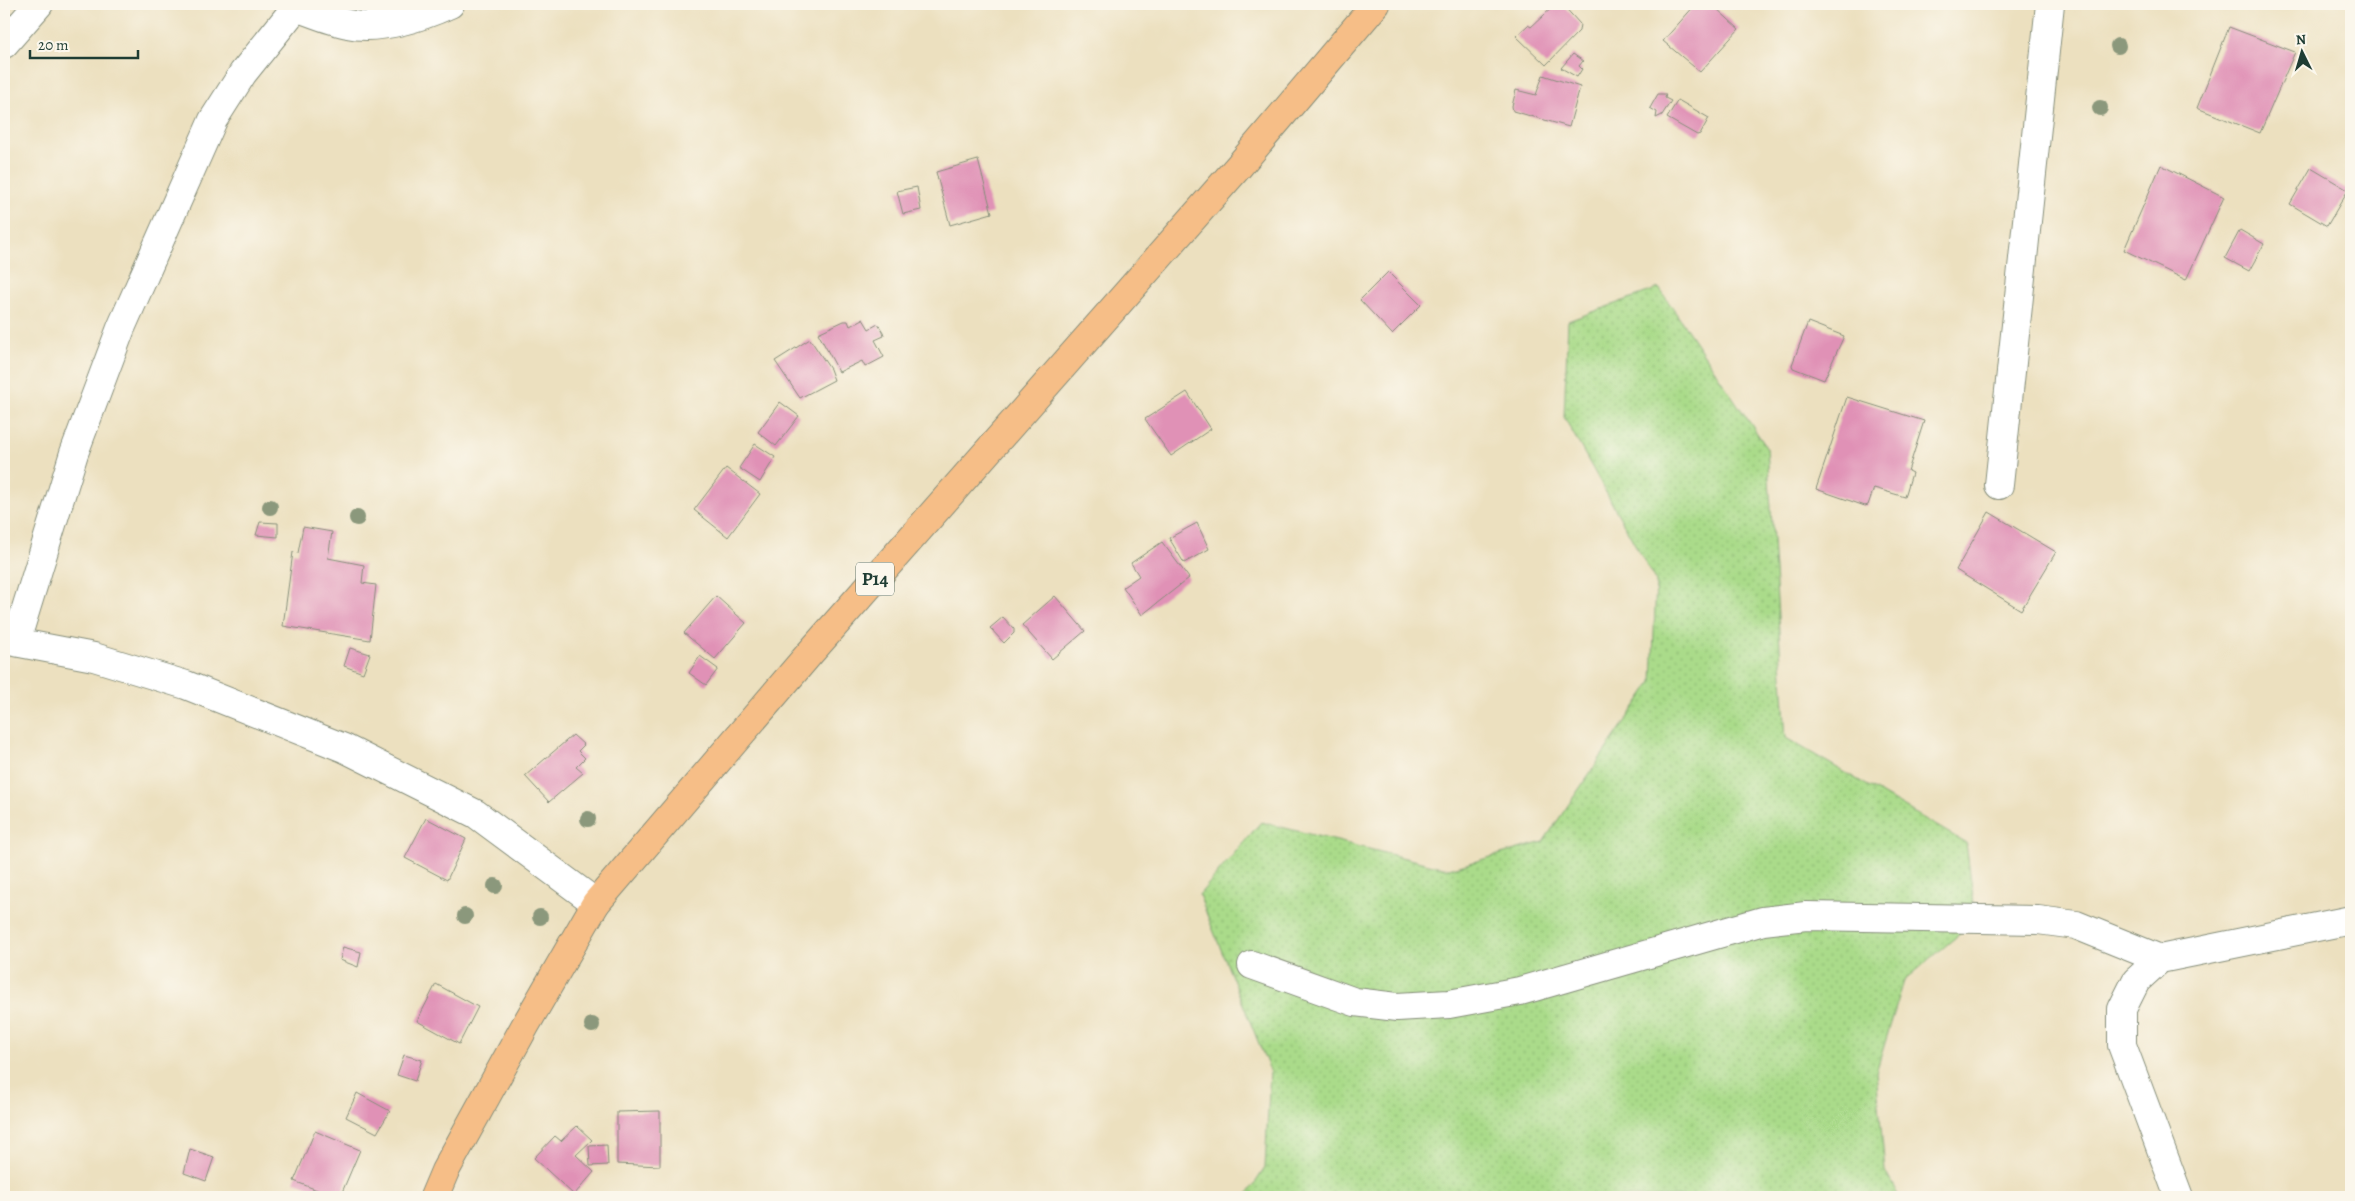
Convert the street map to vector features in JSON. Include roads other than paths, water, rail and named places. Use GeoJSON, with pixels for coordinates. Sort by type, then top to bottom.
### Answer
{"type":"FeatureCollection","features":[{"type":"Feature","properties":{"kind":"main road","name":"P14"},"geometry":{"type":"LineString","coordinates":[[434,1197],[445,1171],[520,1034],[596,903],[810,653],[1239,166],[1376,4]]}},
{"type":"Feature","properties":{"kind":"street"},"geometry":{"type":"LineString","coordinates":[[4,44],[39,4]]}},
{"type":"Feature","properties":{"kind":"street"},"geometry":{"type":"LineString","coordinates":[[450,4],[426,15],[387,24],[349,25],[294,6],[243,73],[213,120],[121,328],[74,453],[10,640],[94,658],[186,685],[344,748],[476,814],[596,903]]}},
{"type":"Feature","properties":{"kind":"street"},"geometry":{"type":"LineString","coordinates":[[1999,485],[2050,4]]}},
{"type":"Feature","properties":{"kind":"street"},"geometry":{"type":"LineString","coordinates":[[1252,965],[1355,1002],[1397,1007],[1449,1004],[1520,991],[1763,920],[1806,916],[2038,920],[2076,925],[2160,959]]}},
{"type":"Feature","properties":{"kind":"street"},"geometry":{"type":"LineString","coordinates":[[2179,1197],[2122,1045],[2122,1009],[2136,981],[2160,959],[2351,920]]}}]}
